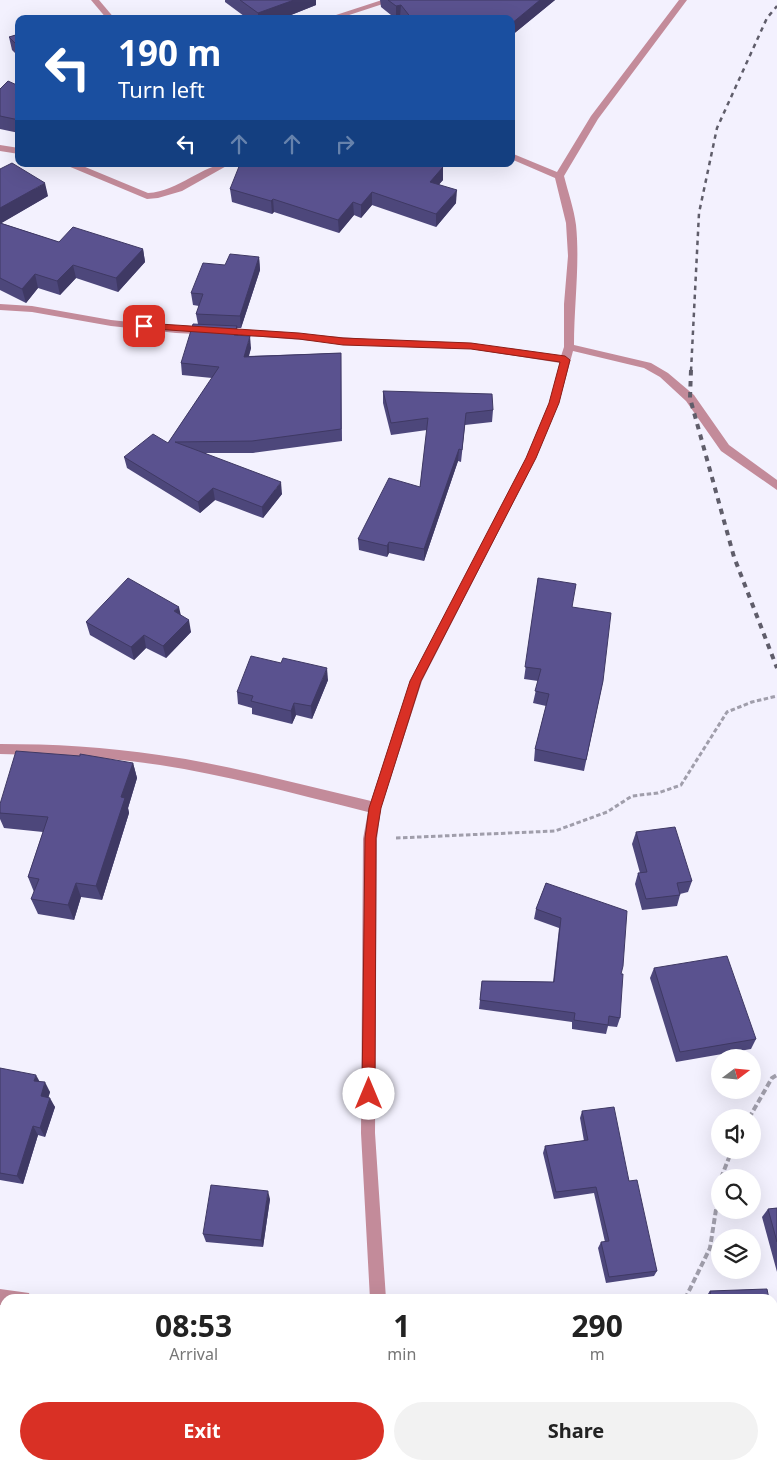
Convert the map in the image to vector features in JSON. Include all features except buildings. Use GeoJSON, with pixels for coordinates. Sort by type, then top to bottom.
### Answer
{"type":"FeatureCollection","features":[{"type":"Feature","properties":{"kind":"street"},"geometry":{"type":"LineString","coordinates":[[95,0],[108,15]]}},
{"type":"Feature","properties":{"kind":"street"},"geometry":{"type":"LineString","coordinates":[[343,15],[390,0]]}},
{"type":"Feature","properties":{"kind":"street"},"geometry":{"type":"LineString","coordinates":[[378,1294],[368,1134],[370,838],[375,808],[416,681],[531,458],[554,403],[569,347],[569,304],[573,256],[571,224],[559,176],[594,118],[683,0]]}},
{"type":"Feature","properties":{"kind":"street"},"geometry":{"type":"LineString","coordinates":[[0,148],[15,150]]}},
{"type":"Feature","properties":{"kind":"street"},"geometry":{"type":"LineString","coordinates":[[515,158],[559,176]]}},
{"type":"Feature","properties":{"kind":"street"},"geometry":{"type":"LineString","coordinates":[[78,167],[147,196],[158,196],[170,193],[220,167]]}},
{"type":"Feature","properties":{"kind":"street"},"geometry":{"type":"LineString","coordinates":[[0,307],[32,309],[111,323],[158,328],[299,336],[343,342],[471,346],[565,360]]}},
{"type":"Feature","properties":{"kind":"street"},"geometry":{"type":"LineString","coordinates":[[569,347],[648,366],[664,375],[690,398],[725,448],[777,486]]}},
{"type":"Feature","properties":{"kind":"street"},"geometry":{"type":"LineString","coordinates":[[0,749],[129,756],[217,770],[375,808]]}},
{"type":"Feature","properties":{"kind":"path"},"geometry":{"type":"LineString","coordinates":[[370,838],[556,832],[608,812],[632,796],[658,793],[681,784],[727,712],[752,702],[777,696]]}},
{"type":"Feature","properties":{"kind":"path"},"geometry":{"type":"LineString","coordinates":[[754,1109],[772,1078],[777,1074]]}},
{"type":"Feature","properties":{"kind":"path"},"geometry":{"type":"LineString","coordinates":[[687,1294],[710,1248],[715,1219]]}},
{"type":"Feature","properties":{"kind":"railway"},"geometry":{"type":"LineString","coordinates":[[691,371],[699,213],[717,128],[767,18],[777,6]]}},
{"type":"Feature","properties":{"kind":"railway"},"geometry":{"type":"LineString","coordinates":[[691,370],[690,398],[734,557],[777,668]]}},
{"type":"Feature","properties":{"kind":"route"},"geometry":{"type":"LineString","coordinates":[[144,326],[176,330],[299,336],[343,342],[471,346],[565,360],[554,403],[531,458],[454,604],[416,681],[375,808],[370,838],[369,1094]]}}]}
